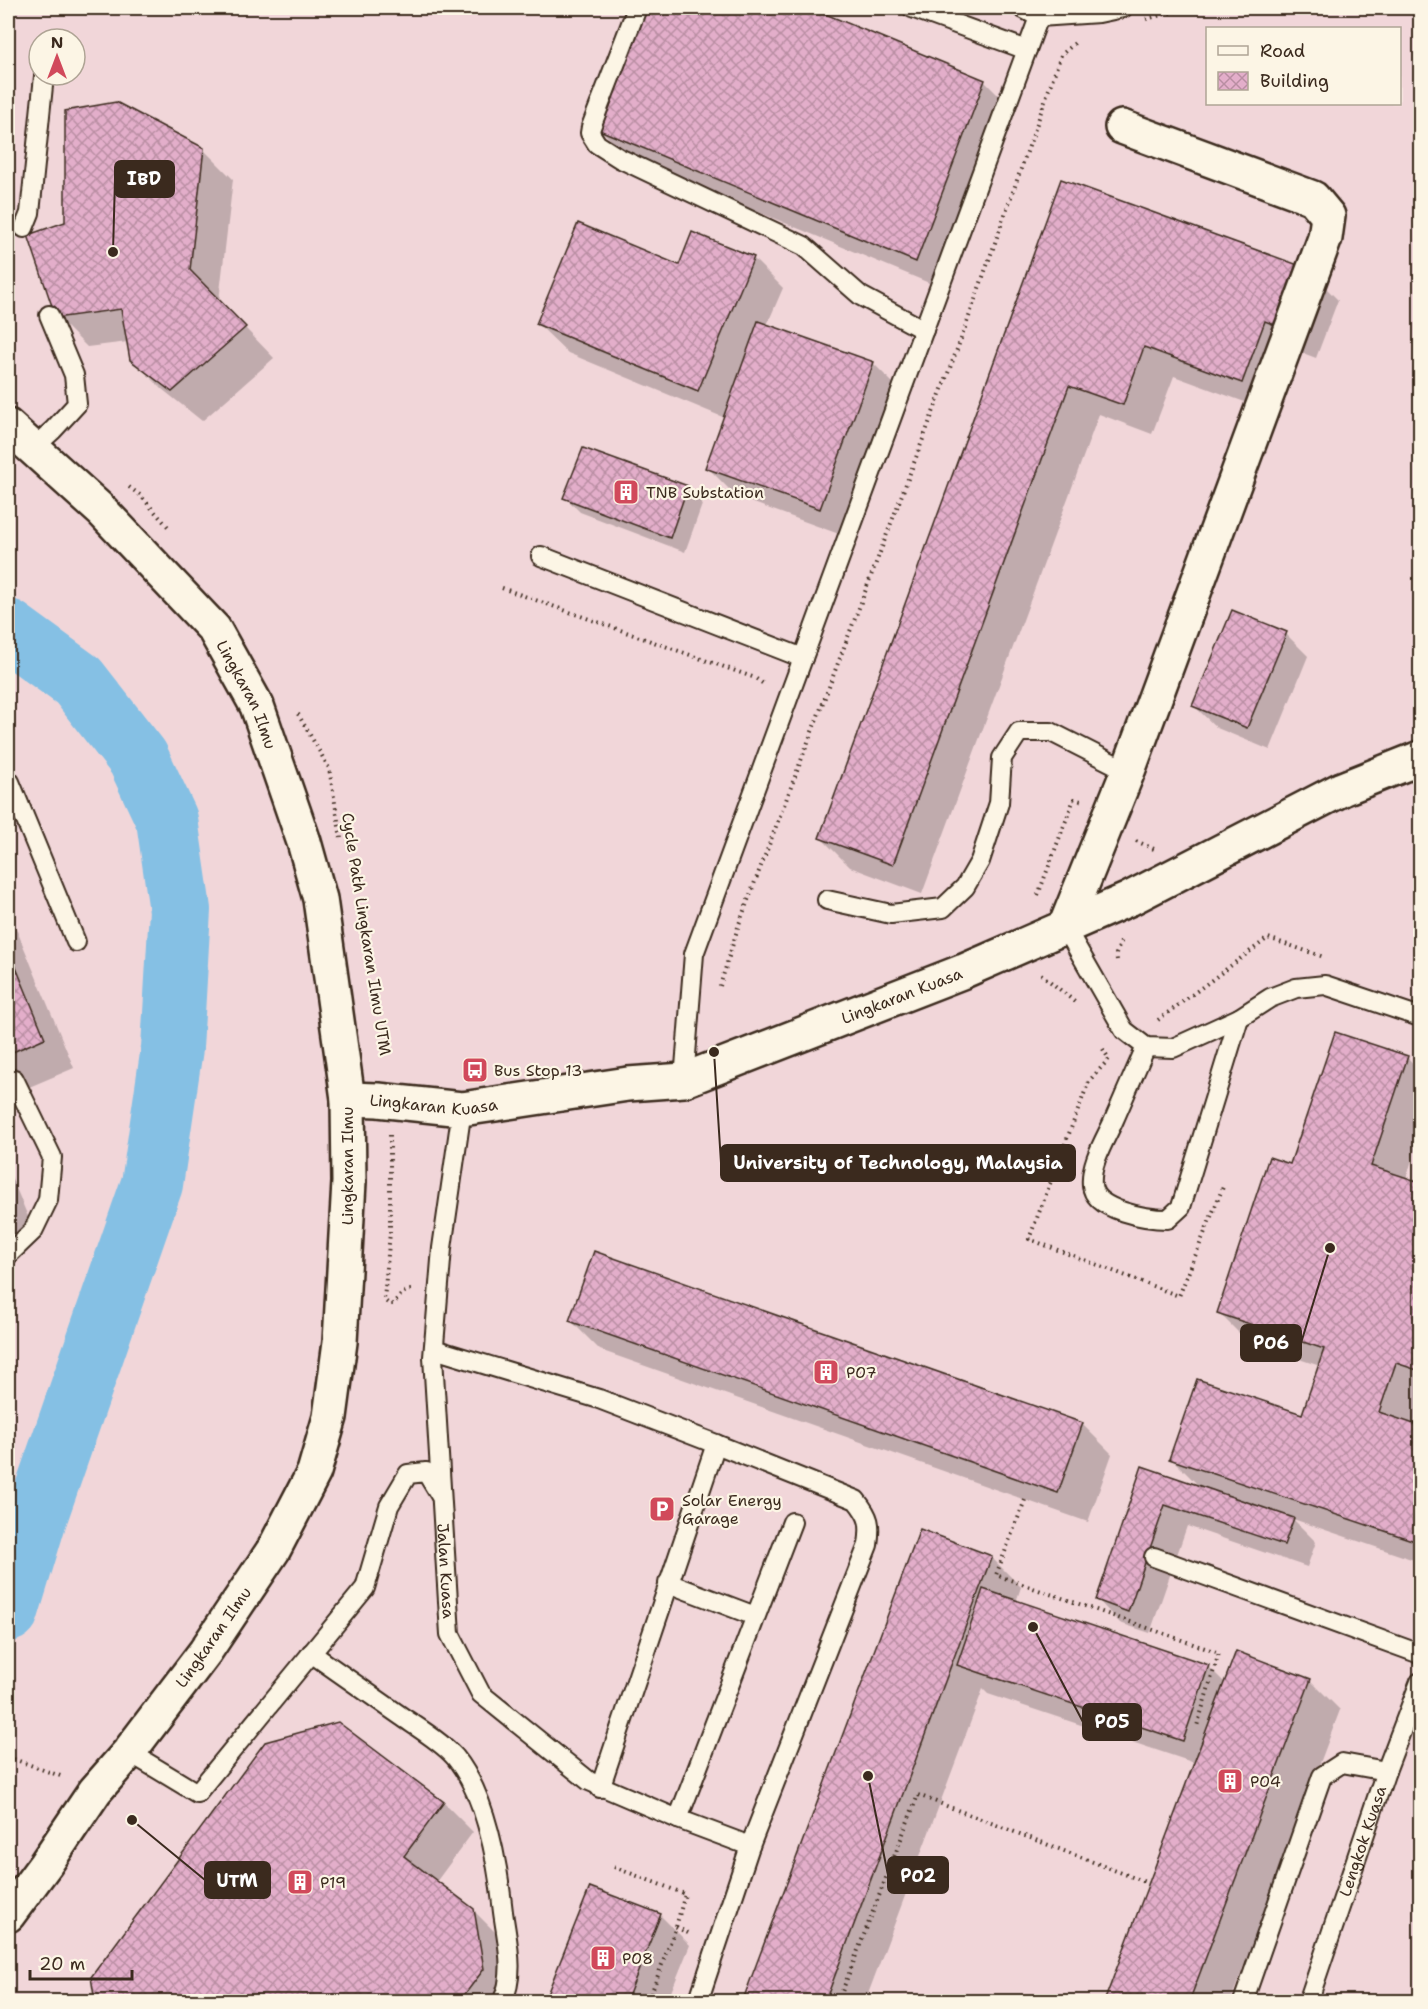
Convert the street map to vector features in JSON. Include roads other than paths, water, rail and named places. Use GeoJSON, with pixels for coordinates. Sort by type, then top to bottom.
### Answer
{"type":"FeatureCollection","features":[{"type":"Feature","properties":{"kind":"street"},"geometry":{"type":"LineString","coordinates":[[1065,927],[1128,771],[1325,238],[1328,216],[1313,198],[1122,127]]}},
{"type":"Feature","properties":{"kind":"street","name":"Lingkaran Ilmu"},"geometry":{"type":"LineString","coordinates":[[8,426],[102,511],[214,630],[257,706],[304,842],[320,899],[348,1099],[349,1182],[340,1342],[330,1417],[314,1472],[274,1549],[205,1652],[129,1752],[96,1791],[8,1915]]}},
{"type":"Feature","properties":{"kind":"street","name":"Lingkaran Kuasa"},"geometry":{"type":"LineString","coordinates":[[348,1099],[462,1109],[628,1084],[684,1080],[964,971],[1065,927],[1129,899],[1342,789],[1420,758]]}},
{"type":"Feature","properties":{"kind":"lane"},"geometry":{"type":"LineString","coordinates":[[637,8],[591,127],[590,133],[597,144],[619,158],[804,246],[861,296],[924,330]]}},
{"type":"Feature","properties":{"kind":"lane"},"geometry":{"type":"LineString","coordinates":[[912,8],[1027,50]]}},
{"type":"Feature","properties":{"kind":"lane"},"geometry":{"type":"LineString","coordinates":[[1022,8],[1039,17],[1099,13],[1123,8]]}},
{"type":"Feature","properties":{"kind":"lane"},"geometry":{"type":"LineString","coordinates":[[684,1080],[694,954],[1039,17]]}},
{"type":"Feature","properties":{"kind":"lane"},"geometry":{"type":"LineString","coordinates":[[24,228],[30,213],[43,87]]}},
{"type":"Feature","properties":{"kind":"lane"},"geometry":{"type":"LineString","coordinates":[[33,448],[77,404],[74,375],[49,315]]}},
{"type":"Feature","properties":{"kind":"lane"},"geometry":{"type":"LineString","coordinates":[[541,556],[803,658]]}},
{"type":"Feature","properties":{"kind":"lane"},"geometry":{"type":"LineString","coordinates":[[826,900],[891,914],[943,908],[965,887],[980,861],[999,803],[1002,758],[1019,732],[1051,732],[1128,771]]}},
{"type":"Feature","properties":{"kind":"lane"},"geometry":{"type":"LineString","coordinates":[[8,782],[76,942]]}},
{"type":"Feature","properties":{"kind":"lane"},"geometry":{"type":"LineString","coordinates":[[1065,927],[1124,1030],[1146,1047],[1173,1048],[1239,1018],[1270,998],[1296,988],[1325,985],[1420,1017]]}},
{"type":"Feature","properties":{"kind":"lane"},"geometry":{"type":"LineString","coordinates":[[1146,1047],[1095,1163],[1092,1187],[1097,1198],[1112,1208],[1150,1219],[1168,1219],[1181,1206],[1239,1018]]}},
{"type":"Feature","properties":{"kind":"lane"},"geometry":{"type":"LineString","coordinates":[[8,1255],[33,1231],[48,1200],[52,1157],[14,1079]]}},
{"type":"Feature","properties":{"kind":"lane","name":"Jalan Kuasa"},"geometry":{"type":"LineString","coordinates":[[462,1109],[442,1248],[434,1348],[450,1634],[481,1694],[589,1781],[600,1788],[750,1846]]}},
{"type":"Feature","properties":{"kind":"lane"},"geometry":{"type":"LineString","coordinates":[[434,1348],[599,1399],[856,1500],[866,1513],[870,1528],[868,1545],[750,1846],[698,2001]]}},
{"type":"Feature","properties":{"kind":"lane"},"geometry":{"type":"LineString","coordinates":[[600,1788],[716,1444]]}},
{"type":"Feature","properties":{"kind":"lane"},"geometry":{"type":"LineString","coordinates":[[129,1752],[197,1793],[365,1588],[389,1506],[408,1474],[426,1472],[441,1496]]}},
{"type":"Feature","properties":{"kind":"lane"},"geometry":{"type":"LineString","coordinates":[[678,1819],[792,1522]]}},
{"type":"Feature","properties":{"kind":"lane"},"geometry":{"type":"LineString","coordinates":[[1154,1557],[1420,1654]]}},
{"type":"Feature","properties":{"kind":"lane"},"geometry":{"type":"LineString","coordinates":[[668,1583],[755,1616]]}},
{"type":"Feature","properties":{"kind":"lane"},"geometry":{"type":"LineString","coordinates":[[311,1653],[417,1726],[454,1756],[472,1783],[483,1812],[499,1878],[510,1965],[508,1990],[502,2001]]}},
{"type":"Feature","properties":{"kind":"lane","name":"Lengkok Kuasa"},"geometry":{"type":"LineString","coordinates":[[1308,2001],[1386,1771],[1420,1682]]}},
{"type":"Feature","properties":{"kind":"lane"},"geometry":{"type":"LineString","coordinates":[[1243,2001],[1322,1776],[1342,1763],[1386,1771]]}},
{"type":"Feature","properties":{"kind":"waterway"},"geometry":{"type":"LineString","coordinates":[[8,630],[78,681],[138,758],[167,820],[180,910],[172,1048],[152,1184],[36,1518],[8,1611]]}},
{"type":"Feature","properties":{"kind":"place","name":"IBD"},"geometry":{"type":"Point","coordinates":[113,252]}},
{"type":"Feature","properties":{"kind":"place","name":"TNB Substation"},"geometry":{"type":"Point","coordinates":[626,492]}},
{"type":"Feature","properties":{"kind":"place","name":"University of Technology, Malaysia"},"geometry":{"type":"Point","coordinates":[714,1052]}},
{"type":"Feature","properties":{"kind":"place","name":"Bus Stop 13"},"geometry":{"type":"Point","coordinates":[475,1070]}},
{"type":"Feature","properties":{"kind":"place","name":"P06"},"geometry":{"type":"Point","coordinates":[1330,1248]}},
{"type":"Feature","properties":{"kind":"place","name":"P07"},"geometry":{"type":"Point","coordinates":[826,1372]}},
{"type":"Feature","properties":{"kind":"place","name":"Solar Energy Garage"},"geometry":{"type":"Point","coordinates":[662,1509]}},
{"type":"Feature","properties":{"kind":"place","name":"P05"},"geometry":{"type":"Point","coordinates":[1033,1627]}},
{"type":"Feature","properties":{"kind":"place","name":"P02"},"geometry":{"type":"Point","coordinates":[868,1776]}},
{"type":"Feature","properties":{"kind":"place","name":"P04"},"geometry":{"type":"Point","coordinates":[1230,1781]}},
{"type":"Feature","properties":{"kind":"place","name":"UTM"},"geometry":{"type":"Point","coordinates":[132,1820]}},
{"type":"Feature","properties":{"kind":"place","name":"P19"},"geometry":{"type":"Point","coordinates":[300,1882]}},
{"type":"Feature","properties":{"kind":"place","name":"P08"},"geometry":{"type":"Point","coordinates":[603,1958]}}]}
